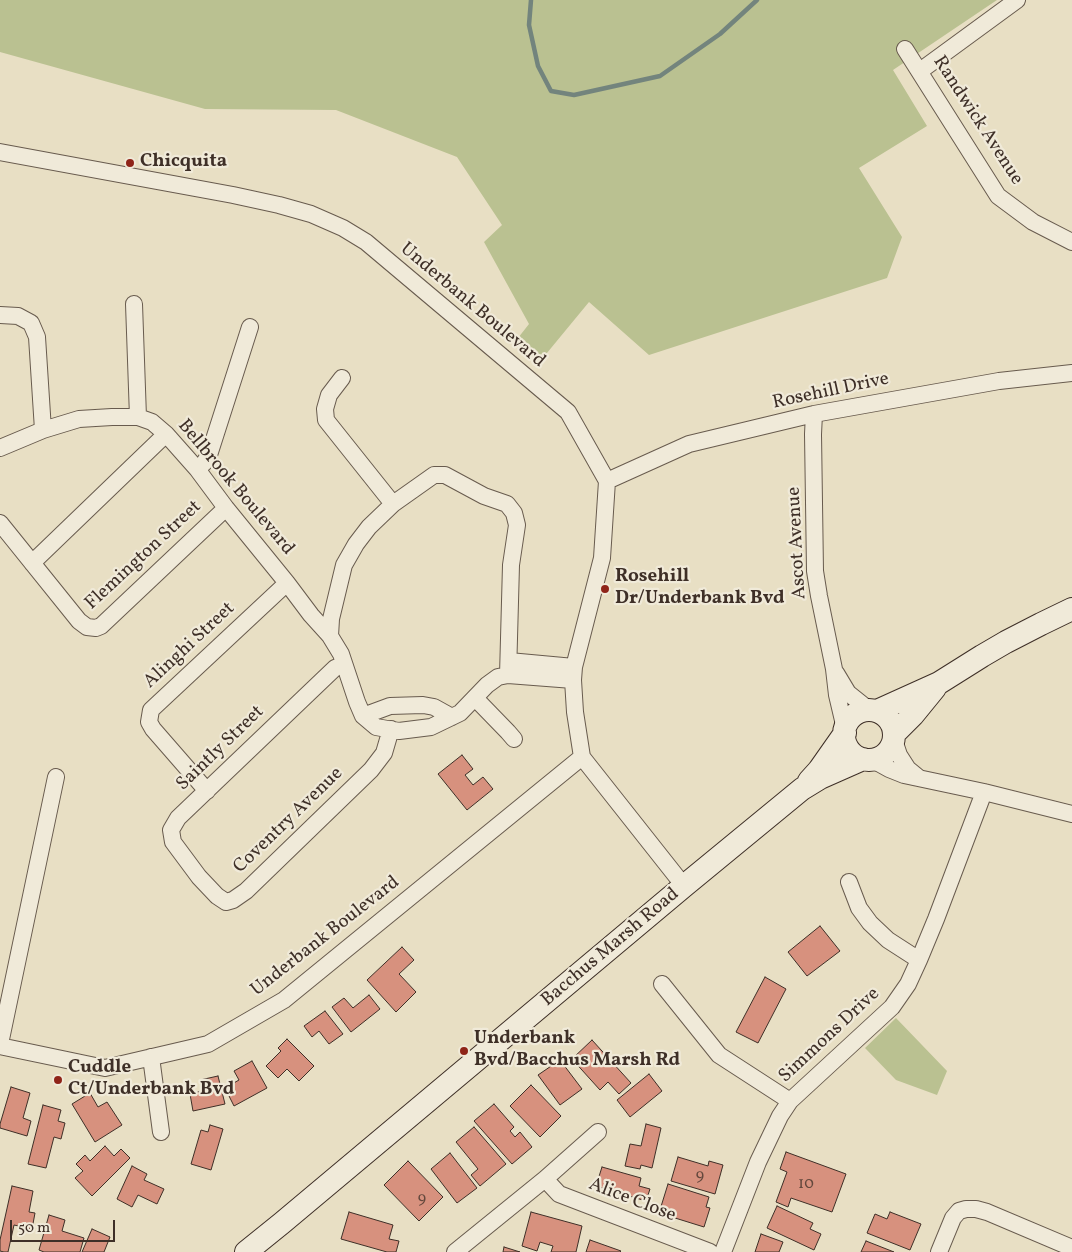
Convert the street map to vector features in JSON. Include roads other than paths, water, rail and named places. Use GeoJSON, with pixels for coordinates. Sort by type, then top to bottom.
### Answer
{"type":"FeatureCollection","features":[{"type":"Feature","properties":{"kind":"main road"},"geometry":{"type":"LineString","coordinates":[[873,710],[884,714],[889,720],[893,726],[894,737],[891,747],[886,754],[878,758],[867,759],[855,755],[849,749],[846,741],[845,731],[848,721],[854,715],[861,711],[873,710],[939,683],[1006,642],[1072,609]]}},
{"type":"Feature","properties":{"kind":"main road"},"geometry":{"type":"LineString","coordinates":[[894,737],[939,683]]}},
{"type":"Feature","properties":{"kind":"main road","name":"Bacchus Marsh Road"},"geometry":{"type":"LineString","coordinates":[[802,789],[819,770],[845,731]]}},
{"type":"Feature","properties":{"kind":"main road","name":"Bacchus Marsh Road"},"geometry":{"type":"LineString","coordinates":[[246,1252],[802,789],[820,778],[867,759]]}},
{"type":"Feature","properties":{"kind":"main road","name":"Bacchus Marsh Road"},"geometry":{"type":"LineString","coordinates":[[254,1252],[282,1223]]}},
{"type":"Feature","properties":{"kind":"street"},"geometry":{"type":"LineString","coordinates":[[920,71],[1017,0]]}},
{"type":"Feature","properties":{"kind":"street","name":"Randwick Avenue"},"geometry":{"type":"LineString","coordinates":[[905,49],[998,196],[1033,222],[1072,242]]}},
{"type":"Feature","properties":{"kind":"street","name":"Underbank Boulevard"},"geometry":{"type":"LineString","coordinates":[[0,152],[279,205],[311,214],[343,228],[366,242],[568,412],[607,481]]}},
{"type":"Feature","properties":{"kind":"street"},"geometry":{"type":"LineString","coordinates":[[134,304],[138,418]]}},
{"type":"Feature","properties":{"kind":"street"},"geometry":{"type":"LineString","coordinates":[[0,315],[18,316],[31,323],[37,337],[43,430]]}},
{"type":"Feature","properties":{"kind":"street"},"geometry":{"type":"LineString","coordinates":[[197,469],[209,455],[250,326]]}},
{"type":"Feature","properties":{"kind":"street","name":"Rosehill Drive"},"geometry":{"type":"LineString","coordinates":[[607,481],[689,444],[814,414],[999,381],[1072,372]]}},
{"type":"Feature","properties":{"kind":"street"},"geometry":{"type":"LineString","coordinates":[[342,378],[329,395],[325,409],[326,420],[393,504]]}},
{"type":"Feature","properties":{"kind":"street","name":"Ascot Avenue"},"geometry":{"type":"LineString","coordinates":[[814,414],[815,571],[834,669]]}},
{"type":"Feature","properties":{"kind":"street","name":"Bellbrook Boulevard"},"geometry":{"type":"LineString","coordinates":[[0,448],[43,430],[79,420],[112,417],[138,418],[152,422],[166,434],[197,469],[311,615],[330,636],[341,654],[363,716]]}},
{"type":"Feature","properties":{"kind":"street"},"geometry":{"type":"LineString","coordinates":[[0,523],[32,563],[166,434]]}},
{"type":"Feature","properties":{"kind":"street"},"geometry":{"type":"LineString","coordinates":[[330,636],[331,619],[344,564],[369,527],[393,504],[434,475],[445,475],[484,496],[507,504],[514,513],[517,525],[511,565],[509,668],[487,685],[460,713],[452,717],[431,727],[399,731],[391,730],[376,727],[363,716],[390,706],[422,705],[434,707],[452,717]]}},
{"type":"Feature","properties":{"kind":"street"},"geometry":{"type":"LineString","coordinates":[[607,481],[602,558],[573,673],[575,712],[582,757],[684,886]]}},
{"type":"Feature","properties":{"kind":"street","name":"Flemington Street"},"geometry":{"type":"LineString","coordinates":[[32,563],[79,621],[88,627],[96,628],[101,626],[226,508]]}},
{"type":"Feature","properties":{"kind":"street","name":"Alinghi Street"},"geometry":{"type":"LineString","coordinates":[[207,791],[152,729],[150,722],[151,710],[287,583]]}},
{"type":"Feature","properties":{"kind":"street","name":"Saintly Street"},"geometry":{"type":"LineString","coordinates":[[200,877],[174,842],[171,830],[178,818],[335,668],[344,664]]}},
{"type":"Feature","properties":{"kind":"street"},"geometry":{"type":"LineString","coordinates":[[509,668],[573,673]]}},
{"type":"Feature","properties":{"kind":"street"},"geometry":{"type":"LineString","coordinates":[[834,669],[848,693],[873,710]]}},
{"type":"Feature","properties":{"kind":"street"},"geometry":{"type":"LineString","coordinates":[[834,669],[837,695],[845,731]]}},
{"type":"Feature","properties":{"kind":"street"},"geometry":{"type":"LineString","coordinates":[[475,698],[514,739]]}},
{"type":"Feature","properties":{"kind":"street","name":"Coventry Avenue"},"geometry":{"type":"LineString","coordinates":[[200,877],[217,896],[226,902],[234,900],[246,891],[371,770],[384,753],[391,730]]}},
{"type":"Feature","properties":{"kind":"street"},"geometry":{"type":"LineString","coordinates":[[894,737],[899,755],[908,769],[919,778]]}},
{"type":"Feature","properties":{"kind":"street","name":"Underbank Boulevard"},"geometry":{"type":"LineString","coordinates":[[0,1045],[105,1068],[208,1044],[284,1000],[582,757]]}},
{"type":"Feature","properties":{"kind":"street"},"geometry":{"type":"LineString","coordinates":[[867,759],[904,775],[984,792],[1072,814]]}},
{"type":"Feature","properties":{"kind":"street"},"geometry":{"type":"LineString","coordinates":[[0,1045],[56,777]]}},
{"type":"Feature","properties":{"kind":"street","name":"Simmons Drive"},"geometry":{"type":"LineString","coordinates":[[723,1252],[758,1162],[780,1116],[790,1100],[892,1007],[908,984],[920,960],[984,792]]}},
{"type":"Feature","properties":{"kind":"street"},"geometry":{"type":"LineString","coordinates":[[849,882],[858,908],[870,923],[888,940],[920,960]]}},
{"type":"Feature","properties":{"kind":"street"},"geometry":{"type":"LineString","coordinates":[[662,984],[719,1055],[790,1100]]}},
{"type":"Feature","properties":{"kind":"street"},"geometry":{"type":"LineString","coordinates":[[151,1057],[161,1132]]}},
{"type":"Feature","properties":{"kind":"street"},"geometry":{"type":"LineString","coordinates":[[455,1252],[545,1179],[598,1132]]}},
{"type":"Feature","properties":{"kind":"street","name":"Alice Close"},"geometry":{"type":"LineString","coordinates":[[545,1179],[558,1194],[710,1252]]}},
{"type":"Feature","properties":{"kind":"street"},"geometry":{"type":"LineString","coordinates":[[939,1252],[953,1218],[959,1211],[966,1209],[987,1212],[1072,1248]]}},
{"type":"Feature","properties":{"kind":"waterway"},"geometry":{"type":"LineString","coordinates":[[531,0],[529,25],[538,66],[551,91],[574,95],[660,76],[720,34],[757,0]]}},
{"type":"Feature","properties":{"kind":"place","name":"Chicquita"},"geometry":{"type":"Point","coordinates":[130,163]}},
{"type":"Feature","properties":{"kind":"place","name":"Rosehill Dr/Underbank Bvd"},"geometry":{"type":"Point","coordinates":[605,589]}},
{"type":"Feature","properties":{"kind":"place","name":"Underbank Bvd/Bacchus Marsh Rd"},"geometry":{"type":"Point","coordinates":[464,1051]}},
{"type":"Feature","properties":{"kind":"place","name":"Cuddle Ct/Underbank Bvd"},"geometry":{"type":"Point","coordinates":[58,1080]}}]}
